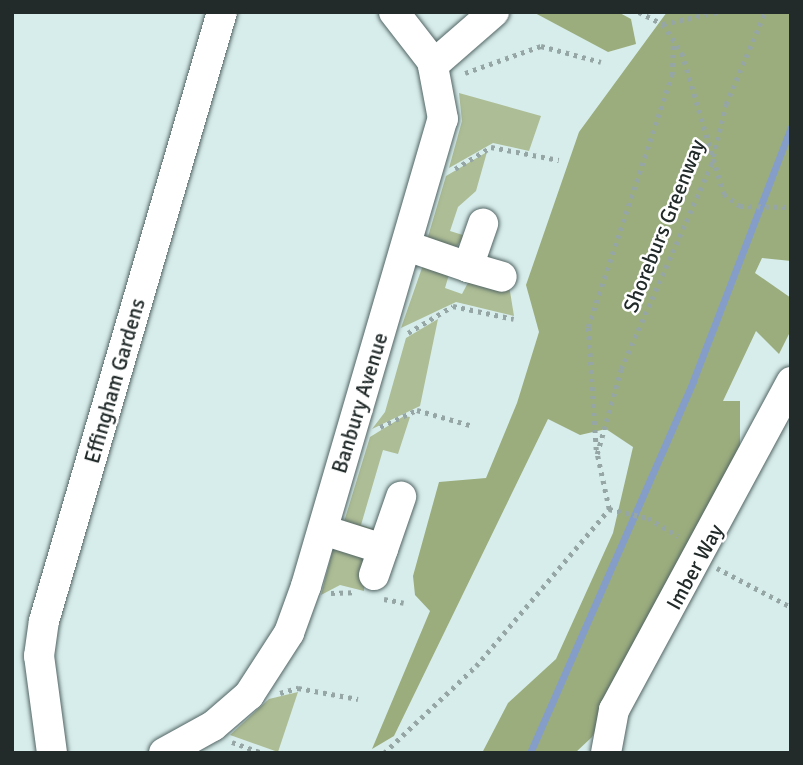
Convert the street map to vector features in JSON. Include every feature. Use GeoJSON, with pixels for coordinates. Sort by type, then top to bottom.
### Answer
{"type":"FeatureCollection","features":[{"type":"Feature","properties":{"kind":"street","name":"Effingham Gardens"},"geometry":{"type":"LineString","coordinates":[[52,753],[39,656],[44,621],[222,12]]}},
{"type":"Feature","properties":{"kind":"street","name":"Banbury Avenue"},"geometry":{"type":"LineString","coordinates":[[164,753],[213,726],[257,685],[289,633],[304,593],[443,119],[437,74],[415,31],[394,12]]}},
{"type":"Feature","properties":{"kind":"street"},"geometry":{"type":"LineString","coordinates":[[437,74],[494,12]]}},
{"type":"Feature","properties":{"kind":"street"},"geometry":{"type":"LineString","coordinates":[[468,267],[483,224]]}},
{"type":"Feature","properties":{"kind":"street"},"geometry":{"type":"LineString","coordinates":[[407,246],[502,277]]}},
{"type":"Feature","properties":{"kind":"street","name":"Imber Way"},"geometry":{"type":"LineString","coordinates":[[606,753],[614,709],[701,555],[791,382]]}},
{"type":"Feature","properties":{"kind":"street"},"geometry":{"type":"LineString","coordinates":[[323,530],[376,579],[401,497]]}},
{"type":"Feature","properties":{"kind":"path"},"geometry":{"type":"LineString","coordinates":[[639,12],[663,24],[673,38],[697,96],[710,165],[724,194],[740,206],[791,207]]}},
{"type":"Feature","properties":{"kind":"path"},"geometry":{"type":"LineString","coordinates":[[663,24],[718,12]]}},
{"type":"Feature","properties":{"kind":"path","name":"Shoreburs Greenway"},"geometry":{"type":"LineString","coordinates":[[597,454],[621,369],[710,165],[726,104],[765,12]]}},
{"type":"Feature","properties":{"kind":"path","name":"Shoreburs Greenway"},"geometry":{"type":"LineString","coordinates":[[609,509],[597,454],[588,327],[672,75],[673,38]]}},
{"type":"Feature","properties":{"kind":"path"},"geometry":{"type":"LineString","coordinates":[[437,74],[541,46],[601,62]]}},
{"type":"Feature","properties":{"kind":"path"},"geometry":{"type":"LineString","coordinates":[[430,168],[447,173],[491,147],[559,160]]}},
{"type":"Feature","properties":{"kind":"path"},"geometry":{"type":"LineString","coordinates":[[383,329],[405,335],[457,305],[514,319]]}},
{"type":"Feature","properties":{"kind":"path"},"geometry":{"type":"LineString","coordinates":[[353,427],[371,432],[418,410],[474,426]]}},
{"type":"Feature","properties":{"kind":"path"},"geometry":{"type":"LineString","coordinates":[[384,753],[476,666],[609,509],[648,518],[701,555],[791,607]]}},
{"type":"Feature","properties":{"kind":"path"},"geometry":{"type":"LineString","coordinates":[[304,593],[320,598],[376,579],[404,603]]}},
{"type":"Feature","properties":{"kind":"path"},"geometry":{"type":"LineString","coordinates":[[257,685],[273,695],[298,688],[358,699]]}},
{"type":"Feature","properties":{"kind":"green space"},"geometry":{"type":"Polygon","coordinates":[[[533,12],[618,12],[631,19],[636,44],[608,52],[533,12]]]}},
{"type":"Feature","properties":{"kind":"green space"},"geometry":{"type":"Polygon","coordinates":[[[667,12],[791,12],[791,261],[762,258],[755,273],[791,298],[791,330],[779,354],[756,331],[723,401],[740,401],[740,454],[592,737],[575,753],[482,753],[508,703],[556,659],[613,533],[633,447],[606,429],[580,435],[548,419],[394,736],[372,749],[430,611],[415,595],[413,576],[439,482],[486,478],[517,403],[539,332],[526,285],[579,132],[667,12]]]}},
{"type":"Feature","properties":{"kind":"green space"},"geometry":{"type":"Polygon","coordinates":[[[459,93],[541,116],[529,151],[493,143],[449,168],[462,121],[459,93]]]}},
{"type":"Feature","properties":{"kind":"green space"},"geometry":{"type":"Polygon","coordinates":[[[487,152],[476,191],[458,207],[450,231],[466,236],[451,252],[427,240],[446,176],[487,152]]]}},
{"type":"Feature","properties":{"kind":"green space"},"geometry":{"type":"Polygon","coordinates":[[[423,265],[450,271],[445,288],[462,294],[471,277],[508,279],[514,316],[456,302],[401,328],[423,265]]]}},
{"type":"Feature","properties":{"kind":"green space"},"geometry":{"type":"Polygon","coordinates":[[[438,319],[420,406],[372,429],[385,412],[406,338],[438,319]]]}},
{"type":"Feature","properties":{"kind":"green space"},"geometry":{"type":"Polygon","coordinates":[[[404,416],[410,417],[398,454],[383,450],[361,525],[377,530],[376,536],[343,525],[370,437],[404,416]]]}},
{"type":"Feature","properties":{"kind":"green space"},"geometry":{"type":"Polygon","coordinates":[[[334,545],[366,551],[364,591],[340,585],[321,595],[334,545]]]}},
{"type":"Feature","properties":{"kind":"green space"},"geometry":{"type":"Polygon","coordinates":[[[298,692],[278,752],[230,735],[269,699],[298,692]]]}},
{"type":"Feature","properties":{"kind":"waterway"},"geometry":{"type":"LineString","coordinates":[[530,753],[693,381],[791,127]]}}]}
